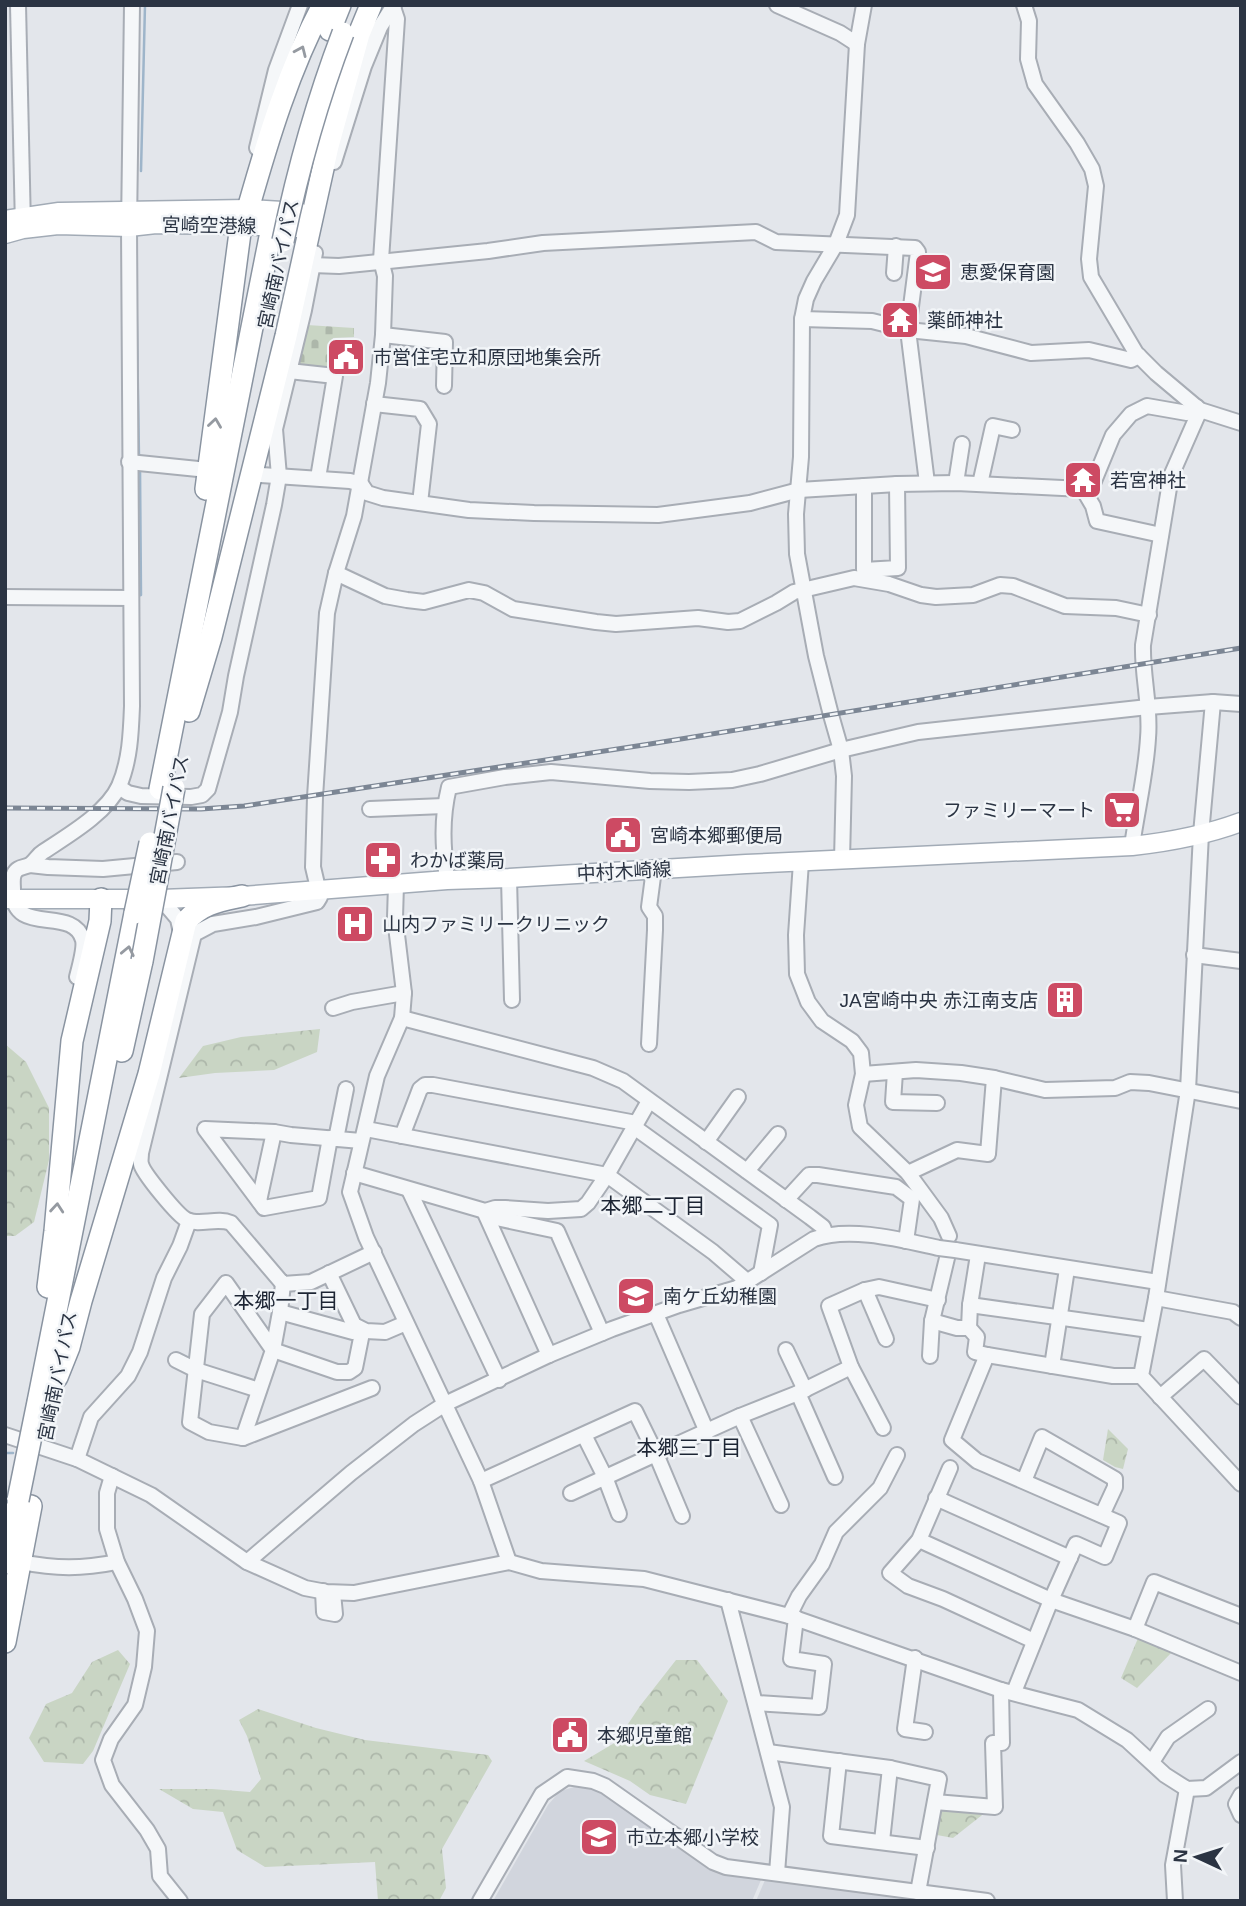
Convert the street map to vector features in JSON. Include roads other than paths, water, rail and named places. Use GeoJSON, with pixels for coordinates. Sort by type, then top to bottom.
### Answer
{"type":"FeatureCollection","features":[{"type":"Feature","properties":{"kind":"highway"},"geometry":{"type":"LineString","coordinates":[[186,661],[192,577],[244,217],[290,76],[323,5]]}},
{"type":"Feature","properties":{"kind":"highway","name":"宮崎南バイパス"},"geometry":{"type":"LineString","coordinates":[[50,1375],[142,961],[186,661],[276,239],[336,32],[340,5]]}},
{"type":"Feature","properties":{"kind":"highway","name":"宮崎南バイパス"},"geometry":{"type":"LineString","coordinates":[[336,32],[356,5]]}},
{"type":"Feature","properties":{"kind":"highway"},"geometry":{"type":"LineString","coordinates":[[190,711],[218,611],[349,66],[359,34],[373,19]]}},
{"type":"Feature","properties":{"kind":"highway","name":"宮崎南バイパス"},"geometry":{"type":"LineString","coordinates":[[5,1642],[10,1559],[25,1503],[50,1375],[135,913],[190,711],[276,239]]}},
{"type":"Feature","properties":{"kind":"highway"},"geometry":{"type":"LineString","coordinates":[[50,1375],[69,1347],[143,1095],[186,921],[197,910],[211,903],[242,896]]}},
{"type":"Feature","properties":{"kind":"highway"},"geometry":{"type":"LineString","coordinates":[[50,1375],[43,1321],[55,1231],[69,1065],[72,1041],[100,921],[100,899]]}},
{"type":"Feature","properties":{"kind":"main road","name":"宮崎空港線"},"geometry":{"type":"LineString","coordinates":[[14,225],[58,225],[129,219],[156,224],[219,217],[244,217],[298,228],[312,223]]}},
{"type":"Feature","properties":{"kind":"main road","name":"中村木崎線"},"geometry":{"type":"LineString","coordinates":[[9,899],[242,896],[447,880],[1132,846],[1201,834],[1241,822]]}},
{"type":"Feature","properties":{"kind":"street"},"geometry":{"type":"LineString","coordinates":[[14,225],[18,5]]}},
{"type":"Feature","properties":{"kind":"street"},"geometry":{"type":"LineString","coordinates":[[30,865],[41,853],[58,844],[102,809],[119,787],[127,761],[131,727],[129,219],[132,5]]}},
{"type":"Feature","properties":{"kind":"street"},"geometry":{"type":"LineString","coordinates":[[244,217],[261,128],[276,70],[300,5]]}},
{"type":"Feature","properties":{"kind":"street"},"geometry":{"type":"LineString","coordinates":[[776,5],[840,33],[857,44]]}},
{"type":"Feature","properties":{"kind":"street"},"geometry":{"type":"LineString","coordinates":[[842,860],[844,776],[841,750],[819,668],[803,589],[797,554],[796,514],[801,457],[802,319],[806,299],[836,244],[846,215],[857,44],[864,5]]}},
{"type":"Feature","properties":{"kind":"street"},"geometry":{"type":"LineString","coordinates":[[1024,5],[1029,21],[1028,59],[1035,84],[1092,169],[1096,186],[1089,259],[1091,276],[1107,307],[1139,356],[1156,373],[1198,409],[1241,423]]}},
{"type":"Feature","properties":{"kind":"street"},"geometry":{"type":"LineString","coordinates":[[119,787],[128,793],[153,797],[191,797],[202,795],[208,789],[230,712],[264,551],[279,476],[275,429],[336,156],[364,66],[373,19],[394,6],[397,19],[381,260],[385,276],[383,335],[361,484],[327,613],[313,867],[320,897],[317,902],[213,924],[194,934],[141,1153],[141,1166],[181,1216],[189,1221],[225,1220],[231,1223],[283,1284],[273,1350],[243,1438]]}},
{"type":"Feature","properties":{"kind":"street"},"geometry":{"type":"LineString","coordinates":[[312,265],[339,265],[488,251],[543,243],[756,232],[776,242],[915,247],[918,251],[908,330],[927,483]]}},
{"type":"Feature","properties":{"kind":"street"},"geometry":{"type":"LineString","coordinates":[[894,273],[896,246]]}},
{"type":"Feature","properties":{"kind":"street"},"geometry":{"type":"LineString","coordinates":[[802,319],[872,321],[908,330],[966,336],[1031,353],[1088,350],[1131,360],[1139,356]]}},
{"type":"Feature","properties":{"kind":"street"},"geometry":{"type":"LineString","coordinates":[[383,335],[445,342],[444,386]]}},
{"type":"Feature","properties":{"kind":"street"},"geometry":{"type":"LineString","coordinates":[[289,371],[335,376],[318,478]]}},
{"type":"Feature","properties":{"kind":"street"},"geometry":{"type":"LineString","coordinates":[[374,404],[420,409],[429,424],[420,503]]}},
{"type":"Feature","properties":{"kind":"street"},"geometry":{"type":"LineString","coordinates":[[261,475],[350,481],[361,484],[367,493],[383,498],[469,510],[534,513],[658,515],[750,503],[799,490],[897,484],[956,483],[1083,489],[1094,481],[1113,435],[1131,414],[1147,406],[1187,413],[1198,409]]}},
{"type":"Feature","properties":{"kind":"street"},"geometry":{"type":"LineString","coordinates":[[1132,846],[1149,737],[1142,663],[1143,645],[1171,476],[1198,409]]}},
{"type":"Feature","properties":{"kind":"street"},"geometry":{"type":"LineString","coordinates":[[980,484],[993,426],[1013,430]]}},
{"type":"Feature","properties":{"kind":"street"},"geometry":{"type":"LineString","coordinates":[[956,483],[961,444]]}},
{"type":"Feature","properties":{"kind":"street"},"geometry":{"type":"LineString","coordinates":[[129,462],[198,469]]}},
{"type":"Feature","properties":{"kind":"street"},"geometry":{"type":"LineString","coordinates":[[336,573],[385,596],[407,600],[424,602],[469,590],[484,593],[513,609],[596,622],[616,624],[698,618],[740,621],[803,589],[898,568],[897,484]]}},
{"type":"Feature","properties":{"kind":"street"},"geometry":{"type":"LineString","coordinates":[[864,486],[864,575]]}},
{"type":"Feature","properties":{"kind":"street"},"geometry":{"type":"LineString","coordinates":[[1083,489],[1093,506],[1097,521],[1161,535]]}},
{"type":"Feature","properties":{"kind":"street"},"geometry":{"type":"LineString","coordinates":[[864,575],[921,595],[972,595],[1000,585],[1013,586],[1065,606],[1116,608],[1149,615]]}},
{"type":"Feature","properties":{"kind":"street"},"geometry":{"type":"LineString","coordinates":[[5,597],[131,598]]}},
{"type":"Feature","properties":{"kind":"street"},"geometry":{"type":"LineString","coordinates":[[1141,1376],[1188,1090],[1201,834],[1213,702]]}},
{"type":"Feature","properties":{"kind":"street"},"geometry":{"type":"LineString","coordinates":[[447,880],[442,839],[444,806],[449,788],[505,777],[551,772],[650,781],[732,780],[918,732],[1148,706],[1213,702],[1241,704]]}},
{"type":"Feature","properties":{"kind":"street"},"geometry":{"type":"LineString","coordinates":[[370,810],[444,806]]}},
{"type":"Feature","properties":{"kind":"street"},"geometry":{"type":"LineString","coordinates":[[64,1050],[83,941],[77,931],[68,924],[26,916],[18,911],[9,899],[16,869],[30,865],[103,869],[177,862]]}},
{"type":"Feature","properties":{"kind":"street"},"geometry":{"type":"LineString","coordinates":[[802,862],[796,935],[797,974],[808,1002],[832,1029],[858,1047],[863,1059],[863,1074],[856,1105],[860,1127],[908,1173],[940,1218],[949,1236]]}},
{"type":"Feature","properties":{"kind":"street"},"geometry":{"type":"LineString","coordinates":[[649,1044],[655,930],[655,916],[649,907],[654,869]]}},
{"type":"Feature","properties":{"kind":"street"},"geometry":{"type":"LineString","coordinates":[[509,878],[512,1000]]}},
{"type":"Feature","properties":{"kind":"street"},"geometry":{"type":"LineString","coordinates":[[396,884],[395,918],[404,993],[402,1017],[377,1076],[350,1192],[359,1220],[481,1481],[509,1562]]}},
{"type":"Feature","properties":{"kind":"street"},"geometry":{"type":"LineString","coordinates":[[161,899],[178,919],[182,934]]}},
{"type":"Feature","properties":{"kind":"street"},"geometry":{"type":"LineString","coordinates":[[1194,955],[1241,961]]}},
{"type":"Feature","properties":{"kind":"street"},"geometry":{"type":"LineString","coordinates":[[334,1008],[404,993]]}},
{"type":"Feature","properties":{"kind":"street"},"geometry":{"type":"LineString","coordinates":[[402,1017],[593,1068],[624,1081],[823,1227],[826,1235]]}},
{"type":"Feature","properties":{"kind":"street"},"geometry":{"type":"LineString","coordinates":[[863,1074],[916,1070],[961,1073],[1045,1090],[1115,1088],[1130,1082],[1149,1083],[1241,1101]]}},
{"type":"Feature","properties":{"kind":"street"},"geometry":{"type":"LineString","coordinates":[[895,1072],[893,1102],[937,1104]]}},
{"type":"Feature","properties":{"kind":"street"},"geometry":{"type":"LineString","coordinates":[[908,1173],[957,1150],[988,1154],[994,1078]]}},
{"type":"Feature","properties":{"kind":"street"},"geometry":{"type":"LineString","coordinates":[[402,1136],[420,1089],[433,1084],[635,1125],[770,1225],[761,1273]]}},
{"type":"Feature","properties":{"kind":"street"},"geometry":{"type":"LineString","coordinates":[[346,1090],[333,1138],[318,1198],[264,1208],[205,1129],[333,1138],[364,1135],[402,1136],[607,1175],[713,1252],[748,1282]]}},
{"type":"Feature","properties":{"kind":"street"},"geometry":{"type":"LineString","coordinates":[[706,1142],[738,1097]]}},
{"type":"Feature","properties":{"kind":"street"},"geometry":{"type":"LineString","coordinates":[[486,1214],[495,1208],[581,1209],[607,1175],[649,1101]]}},
{"type":"Feature","properties":{"kind":"street"},"geometry":{"type":"LineString","coordinates":[[259,1201],[274,1132]]}},
{"type":"Feature","properties":{"kind":"street"},"geometry":{"type":"LineString","coordinates":[[747,1171],[778,1134]]}},
{"type":"Feature","properties":{"kind":"street"},"geometry":{"type":"LineString","coordinates":[[354,1173],[486,1214],[556,1231],[602,1333]]}},
{"type":"Feature","properties":{"kind":"street"},"geometry":{"type":"LineString","coordinates":[[786,1200],[809,1175],[896,1187],[912,1199],[906,1241]]}},
{"type":"Feature","properties":{"kind":"street"},"geometry":{"type":"LineString","coordinates":[[409,1190],[499,1380]]}},
{"type":"Feature","properties":{"kind":"street"},"geometry":{"type":"LineString","coordinates":[[486,1214],[550,1355]]}},
{"type":"Feature","properties":{"kind":"street"},"geometry":{"type":"LineString","coordinates":[[77,1459],[91,1417],[138,1365],[164,1278],[189,1221]]}},
{"type":"Feature","properties":{"kind":"street"},"geometry":{"type":"LineString","coordinates":[[247,1562],[351,1473],[414,1424],[445,1404],[602,1333],[737,1289],[814,1239],[826,1235],[861,1235],[906,1241],[947,1252],[1067,1269],[1157,1290],[1233,1312],[1241,1318]]}},
{"type":"Feature","properties":{"kind":"street"},"geometry":{"type":"LineString","coordinates":[[283,1284],[311,1282],[374,1252]]}},
{"type":"Feature","properties":{"kind":"street"},"geometry":{"type":"LineString","coordinates":[[930,1356],[932,1321],[947,1252]]}},
{"type":"Feature","properties":{"kind":"street"},"geometry":{"type":"LineString","coordinates":[[978,1255],[969,1328],[976,1337],[975,1352],[1113,1376],[1141,1376]]}},
{"type":"Feature","properties":{"kind":"street"},"geometry":{"type":"LineString","coordinates":[[1052,1366],[1067,1269]]}},
{"type":"Feature","properties":{"kind":"street"},"geometry":{"type":"LineString","coordinates":[[329,1273],[354,1325],[366,1331],[385,1332],[406,1323]]}},
{"type":"Feature","properties":{"kind":"street"},"geometry":{"type":"LineString","coordinates":[[280,1312],[357,1332],[355,1368],[349,1372],[337,1372],[273,1350],[226,1283],[202,1314],[190,1422],[209,1432],[243,1438],[372,1388]]}},
{"type":"Feature","properties":{"kind":"street"},"geometry":{"type":"LineString","coordinates":[[883,1428],[851,1367],[829,1306],[865,1290],[879,1287],[938,1300]]}},
{"type":"Feature","properties":{"kind":"street"},"geometry":{"type":"LineString","coordinates":[[865,1290],[886,1339]]}},
{"type":"Feature","properties":{"kind":"street"},"geometry":{"type":"LineString","coordinates":[[970,1305],[1149,1330]]}},
{"type":"Feature","properties":{"kind":"street"},"geometry":{"type":"LineString","coordinates":[[656,1314],[706,1432]]}},
{"type":"Feature","properties":{"kind":"street"},"geometry":{"type":"LineString","coordinates":[[932,1321],[957,1328],[969,1328]]}},
{"type":"Feature","properties":{"kind":"street"},"geometry":{"type":"LineString","coordinates":[[786,1350],[835,1477]]}},
{"type":"Feature","properties":{"kind":"street"},"geometry":{"type":"LineString","coordinates":[[935,1802],[995,1807],[993,1743],[1002,1743],[1007,1691],[1034,1641],[1076,1545],[1105,1557],[1119,1523],[977,1461],[952,1440],[988,1356]]}},
{"type":"Feature","properties":{"kind":"street"},"geometry":{"type":"LineString","coordinates":[[1160,1397],[1204,1359],[1241,1397]]}},
{"type":"Feature","properties":{"kind":"street"},"geometry":{"type":"LineString","coordinates":[[176,1360],[196,1370],[259,1390]]}},
{"type":"Feature","properties":{"kind":"street"},"geometry":{"type":"LineString","coordinates":[[571,1493],[851,1367]]}},
{"type":"Feature","properties":{"kind":"street"},"geometry":{"type":"LineString","coordinates":[[1141,1376],[1241,1484]]}},
{"type":"Feature","properties":{"kind":"street"},"geometry":{"type":"LineString","coordinates":[[481,1481],[635,1411],[682,1517]]}},
{"type":"Feature","properties":{"kind":"street"},"geometry":{"type":"LineString","coordinates":[[740,1416],[781,1505]]}},
{"type":"Feature","properties":{"kind":"street"},"geometry":{"type":"LineString","coordinates":[[5,1435],[77,1459],[151,1495],[247,1562],[304,1588],[354,1593],[509,1562],[541,1571],[644,1579],[792,1617],[1007,1691],[1078,1710],[1127,1740],[1187,1789],[1206,1788],[1241,1762]]}},
{"type":"Feature","properties":{"kind":"street"},"geometry":{"type":"LineString","coordinates":[[584,1435],[605,1477],[619,1514]]}},
{"type":"Feature","properties":{"kind":"street"},"geometry":{"type":"LineString","coordinates":[[1024,1480],[1042,1437],[1115,1479],[1115,1487],[1102,1515]]}},
{"type":"Feature","properties":{"kind":"street"},"geometry":{"type":"LineString","coordinates":[[755,1703],[819,1707],[824,1664],[791,1659],[792,1617],[799,1596],[822,1563],[836,1532],[880,1488],[897,1455]]}},
{"type":"Feature","properties":{"kind":"street"},"geometry":{"type":"LineString","coordinates":[[950,1468],[919,1540],[890,1573],[908,1586],[1034,1641]]}},
{"type":"Feature","properties":{"kind":"street"},"geometry":{"type":"LineString","coordinates":[[112,1476],[107,1493],[107,1529],[117,1562],[147,1631],[144,1667],[135,1705],[111,1739],[103,1760],[112,1785],[147,1830],[158,1849],[160,1876],[180,1901]]}},
{"type":"Feature","properties":{"kind":"street"},"geometry":{"type":"LineString","coordinates":[[936,1498],[1070,1558]]}},
{"type":"Feature","properties":{"kind":"street"},"geometry":{"type":"LineString","coordinates":[[919,1540],[1051,1600],[1135,1629],[1241,1672]]}},
{"type":"Feature","properties":{"kind":"street"},"geometry":{"type":"LineString","coordinates":[[10,1559],[58,1568],[88,1568],[117,1562]]}},
{"type":"Feature","properties":{"kind":"street"},"geometry":{"type":"LineString","coordinates":[[1135,1629],[1154,1583],[1241,1616]]}},
{"type":"Feature","properties":{"kind":"street"},"geometry":{"type":"LineString","coordinates":[[728,1600],[782,1807],[777,1873]]}},
{"type":"Feature","properties":{"kind":"street"},"geometry":{"type":"LineString","coordinates":[[915,1658],[905,1729],[925,1732]]}},
{"type":"Feature","properties":{"kind":"street"},"geometry":{"type":"LineString","coordinates":[[1152,1762],[1168,1737],[1208,1709]]}},
{"type":"Feature","properties":{"kind":"street"},"geometry":{"type":"LineString","coordinates":[[768,1752],[890,1768],[939,1779],[918,1892]]}},
{"type":"Feature","properties":{"kind":"street"},"geometry":{"type":"LineString","coordinates":[[839,1761],[831,1836],[927,1848]]}},
{"type":"Feature","properties":{"kind":"street"},"geometry":{"type":"LineString","coordinates":[[882,1841],[890,1768]]}},
{"type":"Feature","properties":{"kind":"street"},"geometry":{"type":"LineString","coordinates":[[480,1901],[542,1794],[566,1777],[593,1781],[605,1786],[713,1861],[726,1867],[987,1901]]}},
{"type":"Feature","properties":{"kind":"street"},"geometry":{"type":"LineString","coordinates":[[1175,1901],[1174,1865],[1187,1789]]}},
{"type":"Feature","properties":{"kind":"street"},"geometry":{"type":"LineString","coordinates":[[1241,1795],[1236,1804],[1241,1815]]}},
{"type":"Feature","properties":{"kind":"waterway"},"geometry":{"type":"LineString","coordinates":[[141,171],[145,5]]}},
{"type":"Feature","properties":{"kind":"waterway"},"geometry":{"type":"LineString","coordinates":[[136,268],[139,457]]}},
{"type":"Feature","properties":{"kind":"waterway"},"geometry":{"type":"LineString","coordinates":[[137,596],[141,595],[140,467]]}},
{"type":"Feature","properties":{"kind":"waterway"},"geometry":{"type":"LineString","coordinates":[[5,1453],[13,1453]]}},
{"type":"Feature","properties":{"kind":"railway"},"geometry":{"type":"LineString","coordinates":[[5,808],[201,809],[244,806],[650,744],[1241,648]]}},
{"type":"Feature","properties":{"kind":"place","name":"恵愛保育園"},"geometry":{"type":"Point","coordinates":[933,272]}},
{"type":"Feature","properties":{"kind":"place","name":"薬師神社"},"geometry":{"type":"Point","coordinates":[900,320]}},
{"type":"Feature","properties":{"kind":"place","name":"市営住宅立和原団地集会所"},"geometry":{"type":"Point","coordinates":[346,357]}},
{"type":"Feature","properties":{"kind":"place","name":"若宮神社"},"geometry":{"type":"Point","coordinates":[1083,480]}},
{"type":"Feature","properties":{"kind":"place","name":"ファミリーマート"},"geometry":{"type":"Point","coordinates":[1122,810]}},
{"type":"Feature","properties":{"kind":"place","name":"宮崎本郷郵便局"},"geometry":{"type":"Point","coordinates":[623,835]}},
{"type":"Feature","properties":{"kind":"place","name":"わかば薬局"},"geometry":{"type":"Point","coordinates":[383,860]}},
{"type":"Feature","properties":{"kind":"place","name":"山内ファミリークリニック"},"geometry":{"type":"Point","coordinates":[355,924]}},
{"type":"Feature","properties":{"kind":"place","name":"JA宮崎中央 赤江南支店"},"geometry":{"type":"Point","coordinates":[1065,1000]}},
{"type":"Feature","properties":{"kind":"place","name":"南ケ丘幼稚園"},"geometry":{"type":"Point","coordinates":[636,1296]}},
{"type":"Feature","properties":{"kind":"place","name":"本郷児童館"},"geometry":{"type":"Point","coordinates":[570,1735]}},
{"type":"Feature","properties":{"kind":"place","name":"市立本郷小学校"},"geometry":{"type":"Point","coordinates":[599,1837]}},
{"type":"Feature","properties":{"kind":"district","name":"本郷二丁目"},"geometry":{"type":"Point","coordinates":[653,1206]}},
{"type":"Feature","properties":{"kind":"district","name":"本郷一丁目"},"geometry":{"type":"Point","coordinates":[286,1301]}},
{"type":"Feature","properties":{"kind":"district","name":"本郷三丁目"},"geometry":{"type":"Point","coordinates":[689,1448]}}]}
